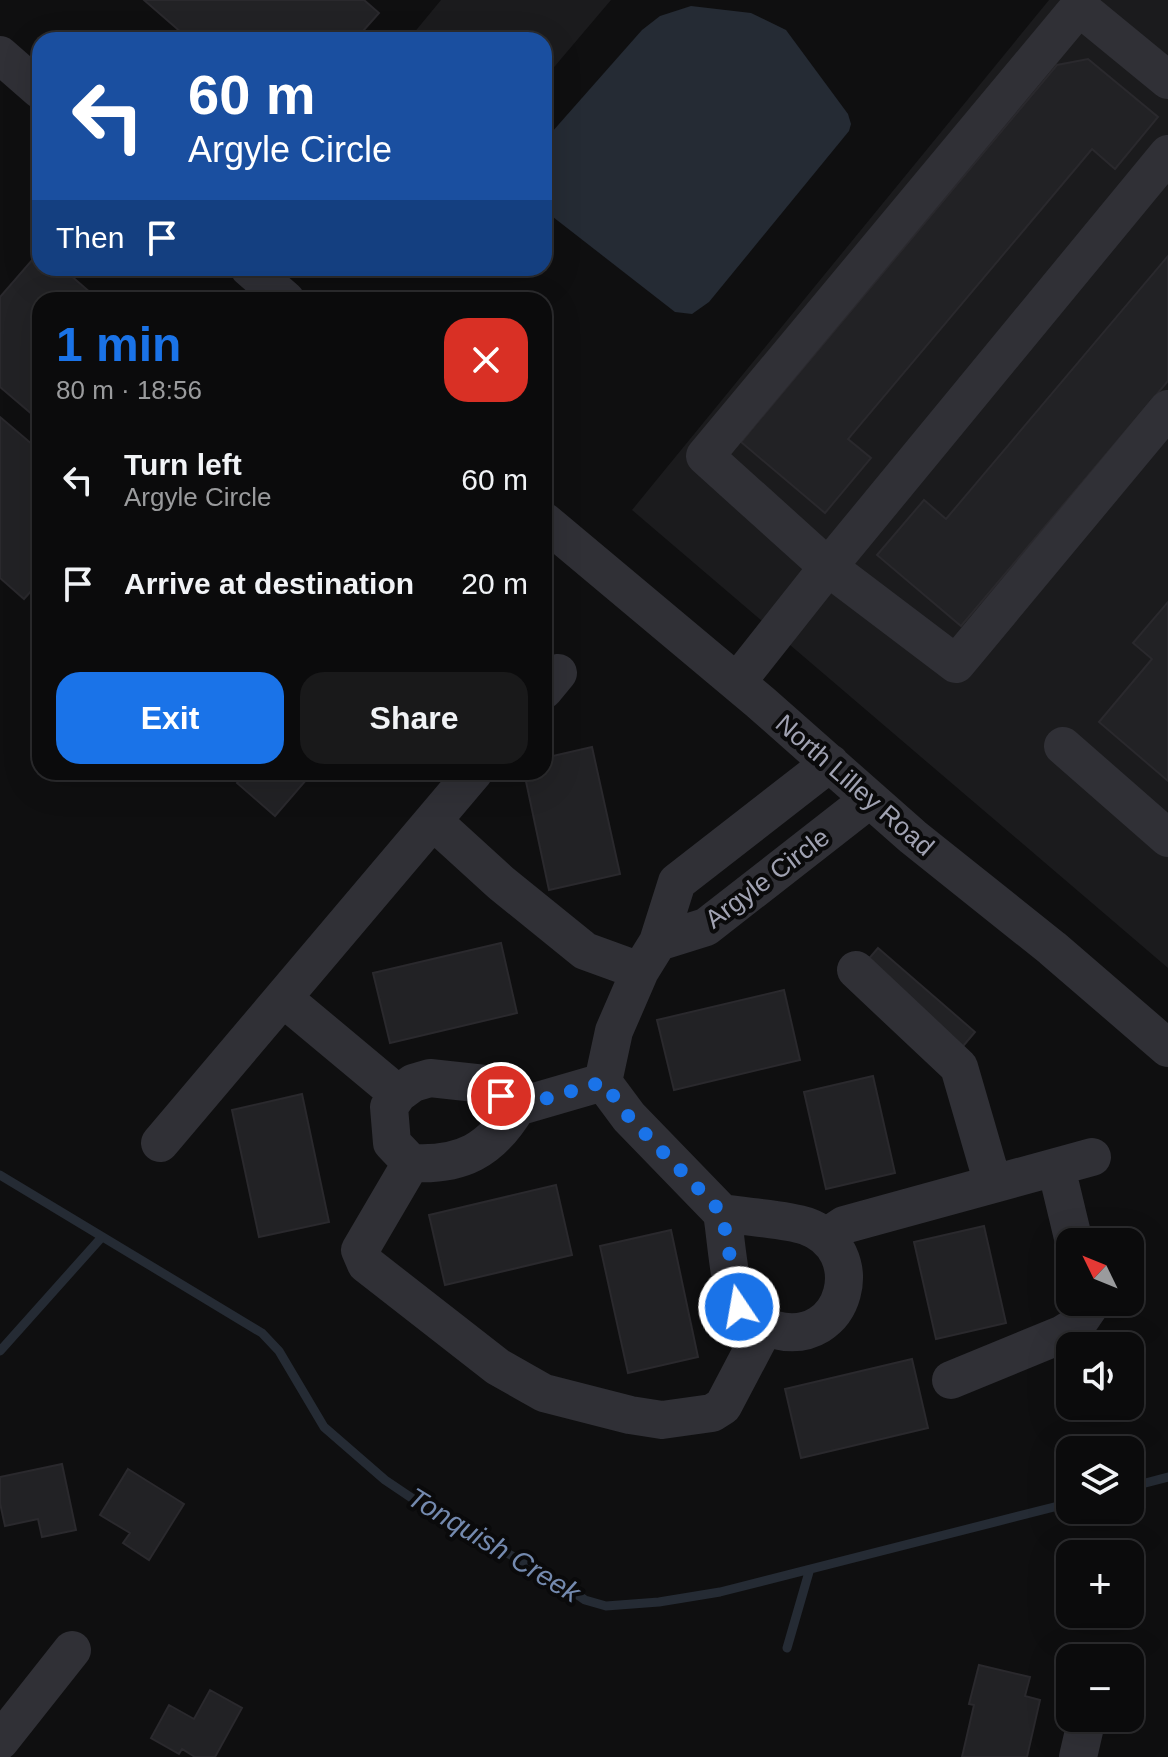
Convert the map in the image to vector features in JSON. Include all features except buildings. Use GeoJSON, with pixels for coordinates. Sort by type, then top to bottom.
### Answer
{"type":"FeatureCollection","features":[{"type":"Feature","properties":{"kind":"street"},"geometry":{"type":"LineString","coordinates":[[1168,80],[1079,7],[705,456],[828,567],[956,664],[1168,409]]}},
{"type":"Feature","properties":{"kind":"street"},"geometry":{"type":"LineString","coordinates":[[0,55],[32,83]]}},
{"type":"Feature","properties":{"kind":"street"},"geometry":{"type":"LineString","coordinates":[[737,682],[1168,154]]}},
{"type":"Feature","properties":{"kind":"street"},"geometry":{"type":"LineString","coordinates":[[258,276],[277,292]]}},
{"type":"Feature","properties":{"kind":"street","name":"North Lilley Road"},"geometry":{"type":"LineString","coordinates":[[552,528],[737,682],[913,837],[1052,948],[1168,1048]]}},
{"type":"Feature","properties":{"kind":"street"},"geometry":{"type":"LineString","coordinates":[[1063,746],[1168,838]]}},
{"type":"Feature","properties":{"kind":"street","name":"Argyle Circle"},"geometry":{"type":"LineString","coordinates":[[603,1082],[614,1031],[649,956],[677,882],[830,763]]}},
{"type":"Feature","properties":{"kind":"street"},"geometry":{"type":"LineString","coordinates":[[160,1143],[467,780]]}},
{"type":"Feature","properties":{"kind":"street","name":"Argyle Circle"},"geometry":{"type":"LineString","coordinates":[[649,956],[706,927],[870,799]]}},
{"type":"Feature","properties":{"kind":"street"},"geometry":{"type":"LineString","coordinates":[[433,821],[501,883],[585,951],[649,956]]}},
{"type":"Feature","properties":{"kind":"street"},"geometry":{"type":"LineString","coordinates":[[856,970],[959,1067],[993,1184]]}},
{"type":"Feature","properties":{"kind":"street"},"geometry":{"type":"LineString","coordinates":[[283,998],[398,1094]]}},
{"type":"Feature","properties":{"kind":"street"},"geometry":{"type":"LineString","coordinates":[[517,1107],[485,1084],[430,1078],[413,1083],[398,1094],[389,1107],[392,1143],[411,1163],[440,1165],[466,1156],[502,1132],[517,1107],[603,1082],[629,1117],[722,1213],[739,1307],[752,1322],[788,1333],[808,1330],[826,1321],[838,1308],[846,1279],[839,1257],[826,1237],[806,1226],[722,1213]]}},
{"type":"Feature","properties":{"kind":"street"},"geometry":{"type":"LineString","coordinates":[[826,1237],[844,1225],[1092,1157]]}},
{"type":"Feature","properties":{"kind":"street"},"geometry":{"type":"LineString","coordinates":[[411,1163],[360,1250],[366,1264],[498,1367],[544,1393],[662,1420],[712,1413],[723,1406],[733,1390],[764,1328]]}},
{"type":"Feature","properties":{"kind":"street"},"geometry":{"type":"LineString","coordinates":[[1056,1167],[1071,1228]]}},
{"type":"Feature","properties":{"kind":"street"},"geometry":{"type":"LineString","coordinates":[[951,1380],[1063,1334],[1084,1316]]}},
{"type":"Feature","properties":{"kind":"street"},"geometry":{"type":"LineString","coordinates":[[0,1741],[72,1650]]}},
{"type":"Feature","properties":{"kind":"street"},"geometry":{"type":"LineString","coordinates":[[1078,1757],[1084,1732]]}},
{"type":"Feature","properties":{"kind":"shaded area"},"geometry":{"type":"Polygon","coordinates":[[[441,0],[611,0],[552,70],[552,32],[415,32],[441,0]]]}},
{"type":"Feature","properties":{"kind":"shaded area"},"geometry":{"type":"Polygon","coordinates":[[[1049,0],[1168,0],[1168,968],[632,510],[1049,0]]]}},
{"type":"Feature","properties":{"kind":"shaded area"},"geometry":{"type":"Polygon","coordinates":[[[691,6],[751,13],[786,30],[848,114],[851,124],[849,131],[709,302],[692,314],[675,312],[552,216],[552,132],[642,30],[660,16],[691,6]]]}},
{"type":"Feature","properties":{"kind":"waterway","name":"Tonquish Creek"},"geometry":{"type":"LineString","coordinates":[[0,1175],[262,1333],[279,1351],[324,1427],[385,1480],[428,1509],[559,1582],[585,1600],[606,1606],[659,1602],[720,1592],[1056,1507]]}},
{"type":"Feature","properties":{"kind":"waterway"},"geometry":{"type":"LineString","coordinates":[[0,1351],[101,1238]]}},
{"type":"Feature","properties":{"kind":"waterway","name":"Tonquish Creek"},"geometry":{"type":"LineString","coordinates":[[1144,1483],[1168,1477]]}},
{"type":"Feature","properties":{"kind":"waterway"},"geometry":{"type":"LineString","coordinates":[[787,1648],[809,1572]]}},
{"type":"Feature","properties":{"kind":"route"},"geometry":{"type":"LineString","coordinates":[[501,1096],[517,1107],[603,1082],[629,1117],[722,1213],[739,1307]]}}]}
